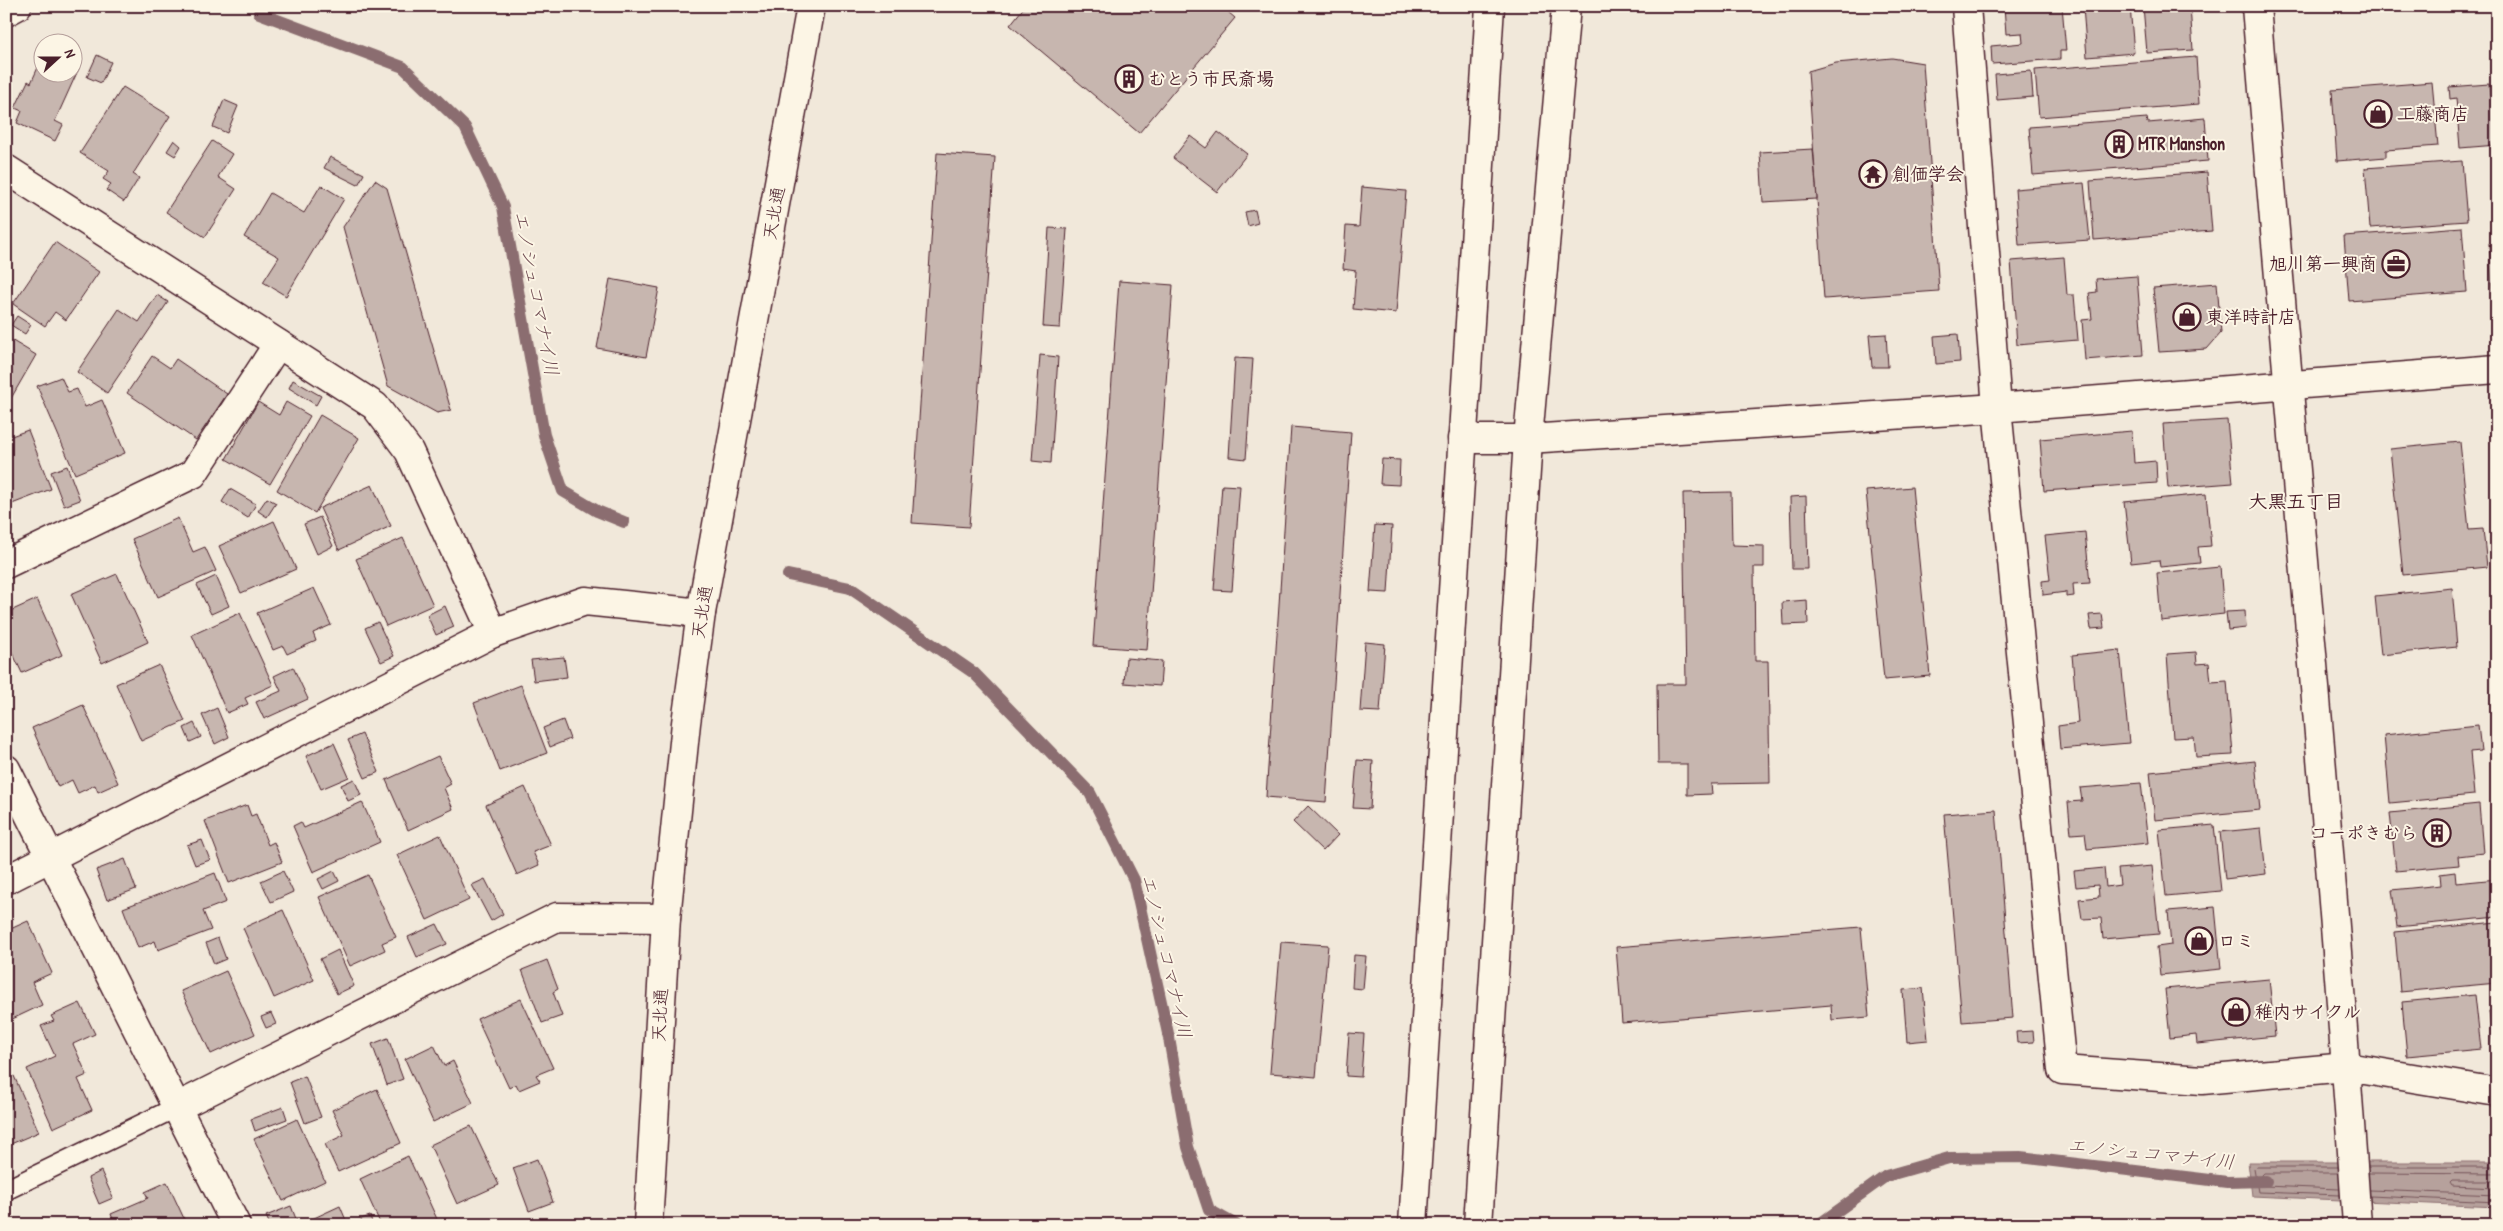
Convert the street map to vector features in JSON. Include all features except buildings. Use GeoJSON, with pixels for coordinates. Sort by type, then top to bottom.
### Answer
{"type":"FeatureCollection","features":[{"type":"Feature","properties":{"kind":"street"},"geometry":{"type":"LineString","coordinates":[[6,12],[18,6]]}},
{"type":"Feature","properties":{"kind":"street","name":"天北通"},"geometry":{"type":"LineString","coordinates":[[648,1225],[666,918],[686,723],[701,613],[811,6]]}},
{"type":"Feature","properties":{"kind":"street"},"geometry":{"type":"LineString","coordinates":[[1413,1225],[1490,6]]}},
{"type":"Feature","properties":{"kind":"street"},"geometry":{"type":"LineString","coordinates":[[1478,1225],[1528,439],[1566,6]]}},
{"type":"Feature","properties":{"kind":"street"},"geometry":{"type":"LineString","coordinates":[[1966,6],[1997,408],[2062,1070],[2202,1080],[2347,1067],[2497,1092]]}},
{"type":"Feature","properties":{"kind":"street"},"geometry":{"type":"LineString","coordinates":[[2256,6],[2287,385],[2347,1067],[2357,1225]]}},
{"type":"Feature","properties":{"kind":"street"},"geometry":{"type":"LineString","coordinates":[[6,169],[374,406],[409,451],[493,633]]}},
{"type":"Feature","properties":{"kind":"street"},"geometry":{"type":"LineString","coordinates":[[6,564],[193,474],[278,344]]}},
{"type":"Feature","properties":{"kind":"street"},"geometry":{"type":"LineString","coordinates":[[1462,439],[1528,439],[1997,408],[2497,369]]}},
{"type":"Feature","properties":{"kind":"street"},"geometry":{"type":"LineString","coordinates":[[6,880],[493,633],[585,601],[701,613]]}},
{"type":"Feature","properties":{"kind":"street"},"geometry":{"type":"LineString","coordinates":[[6,770],[236,1225]]}},
{"type":"Feature","properties":{"kind":"street"},"geometry":{"type":"LineString","coordinates":[[177,1107],[557,917],[666,918]]}},
{"type":"Feature","properties":{"kind":"lane"},"geometry":{"type":"LineString","coordinates":[[6,1190],[177,1107]]}},
{"type":"Feature","properties":{"kind":"water"},"geometry":{"type":"Polygon","coordinates":[[[2248,1162],[2497,1162],[2497,1207],[2252,1196],[2248,1162]]]}},
{"type":"Feature","properties":{"kind":"waterway","name":"エノシュコマナイ川"},"geometry":{"type":"LineString","coordinates":[[259,13],[403,67],[465,127],[503,207],[544,435],[563,491],[597,511],[624,522]]}},
{"type":"Feature","properties":{"kind":"waterway","name":"エノシュコマナイ川"},"geometry":{"type":"LineString","coordinates":[[788,575],[850,588],[974,673],[1090,793],[1134,880],[1169,1038],[1188,1147],[1209,1210],[1236,1225]]}},
{"type":"Feature","properties":{"kind":"waterway","name":"エノシュコマナイ川"},"geometry":{"type":"LineString","coordinates":[[1818,1225],[1886,1176],[1949,1158],[2020,1157],[2227,1182],[2266,1181]]}},
{"type":"Feature","properties":{"kind":"place","name":"むとう市民斎場"},"geometry":{"type":"Point","coordinates":[1129,79]}},
{"type":"Feature","properties":{"kind":"place","name":"工藤商店"},"geometry":{"type":"Point","coordinates":[2378,114]}},
{"type":"Feature","properties":{"kind":"place","name":"MTR Manshon"},"geometry":{"type":"Point","coordinates":[2119,144]}},
{"type":"Feature","properties":{"kind":"place","name":"創価学会"},"geometry":{"type":"Point","coordinates":[1873,174]}},
{"type":"Feature","properties":{"kind":"place","name":"旭川第一興商"},"geometry":{"type":"Point","coordinates":[2396,264]}},
{"type":"Feature","properties":{"kind":"place","name":"東洋時計店"},"geometry":{"type":"Point","coordinates":[2187,317]}},
{"type":"Feature","properties":{"kind":"place","name":"コーポきむら"},"geometry":{"type":"Point","coordinates":[2437,833]}},
{"type":"Feature","properties":{"kind":"place","name":"ロミ"},"geometry":{"type":"Point","coordinates":[2199,941]}},
{"type":"Feature","properties":{"kind":"place","name":"稚内サイクル"},"geometry":{"type":"Point","coordinates":[2236,1012]}},
{"type":"Feature","properties":{"kind":"district","name":"大黒五丁目"},"geometry":{"type":"Point","coordinates":[2296,501]}}]}
